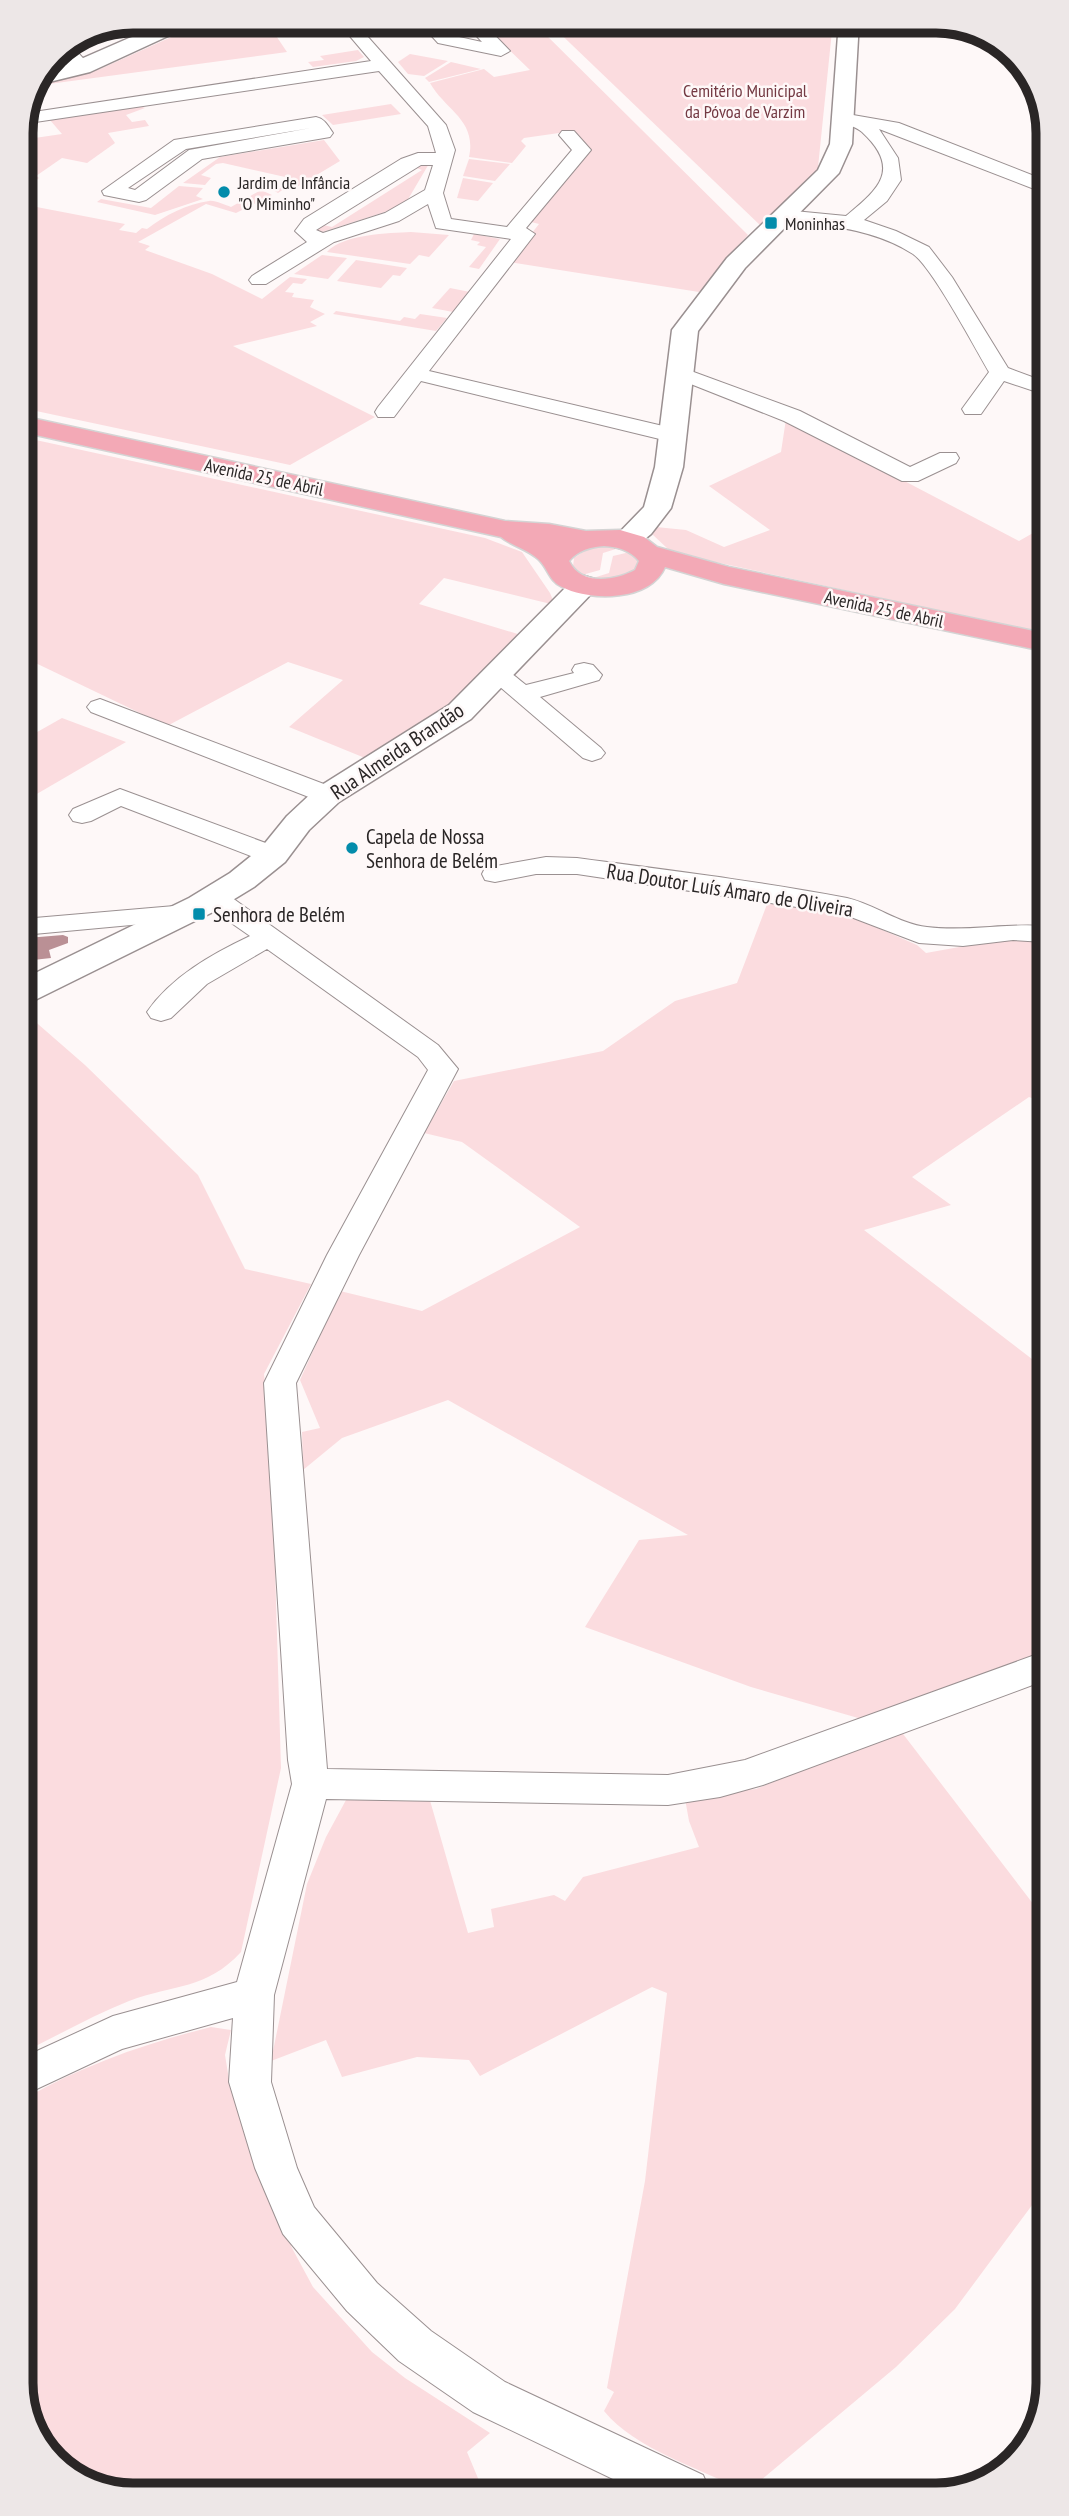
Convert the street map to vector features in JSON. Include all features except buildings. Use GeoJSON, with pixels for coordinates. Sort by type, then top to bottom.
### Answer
{"type":"FeatureCollection","features":[{"type":"Feature","properties":{"kind":"main road","name":"Avenida 25 de Abril"},"geometry":{"type":"LineString","coordinates":[[33,426],[505,529],[549,532],[588,540],[625,541],[650,554],[724,575],[1036,641]]}},
{"type":"Feature","properties":{"kind":"main road","name":"Avenida 25 de Abril"},"geometry":{"type":"LineString","coordinates":[[505,529],[535,543],[555,561],[563,575],[584,584],[612,587],[638,580],[724,575]]}},
{"type":"Feature","properties":{"kind":"main road"},"geometry":{"type":"LineString","coordinates":[[555,561],[565,548],[588,540]]}},
{"type":"Feature","properties":{"kind":"main road"},"geometry":{"type":"LineString","coordinates":[[638,580],[652,568],[650,554]]}},
{"type":"Feature","properties":{"kind":"street"},"geometry":{"type":"LineString","coordinates":[[52,75],[82,67],[158,33]]}},
{"type":"Feature","properties":{"kind":"street"},"geometry":{"type":"LineString","coordinates":[[354,33],[437,125],[446,150],[434,193],[443,224]]}},
{"type":"Feature","properties":{"kind":"street"},"geometry":{"type":"LineString","coordinates":[[438,33],[444,39],[501,51],[483,33]]}},
{"type":"Feature","properties":{"kind":"street"},"geometry":{"type":"LineString","coordinates":[[625,541],[641,528],[657,508],[668,467],[685,330],[736,263],[828,173],[854,120],[850,33]]}},
{"type":"Feature","properties":{"kind":"street"},"geometry":{"type":"LineString","coordinates":[[70,56],[82,67]]}},
{"type":"Feature","properties":{"kind":"street"},"geometry":{"type":"LineString","coordinates":[[36,114],[381,65]]}},
{"type":"Feature","properties":{"kind":"street"},"geometry":{"type":"LineString","coordinates":[[155,98],[198,147]]}},
{"type":"Feature","properties":{"kind":"street"},"geometry":{"type":"LineString","coordinates":[[854,120],[882,122],[919,139],[993,163],[1036,183]]}},
{"type":"Feature","properties":{"kind":"street"},"geometry":{"type":"LineString","coordinates":[[850,222],[884,194],[891,183],[893,170],[892,160],[854,120]]}},
{"type":"Feature","properties":{"kind":"street"},"geometry":{"type":"LineString","coordinates":[[316,122],[324,133],[198,147],[316,122]]}},
{"type":"Feature","properties":{"kind":"street"},"geometry":{"type":"LineString","coordinates":[[512,233],[582,150],[568,135]]}},
{"type":"Feature","properties":{"kind":"street"},"geometry":{"type":"LineString","coordinates":[[325,240],[312,237],[305,231],[311,223],[408,163],[418,159],[445,159]]}},
{"type":"Feature","properties":{"kind":"street"},"geometry":{"type":"LineString","coordinates":[[259,280],[325,240],[370,225],[414,206],[434,193]]}},
{"type":"Feature","properties":{"kind":"street"},"geometry":{"type":"LineString","coordinates":[[784,216],[850,222],[889,234],[922,251],[942,277],[1000,372],[1036,385]]}},
{"type":"Feature","properties":{"kind":"street"},"geometry":{"type":"LineString","coordinates":[[370,225],[443,224],[525,234],[386,412]]}},
{"type":"Feature","properties":{"kind":"street"},"geometry":{"type":"LineString","coordinates":[[973,409],[1000,372]]}},
{"type":"Feature","properties":{"kind":"street"},"geometry":{"type":"LineString","coordinates":[[680,373],[792,416],[910,476],[948,458]]}},
{"type":"Feature","properties":{"kind":"street"},"geometry":{"type":"LineString","coordinates":[[416,374],[672,435]]}},
{"type":"Feature","properties":{"kind":"street","name":"Rua Almeida Brandão"},"geometry":{"type":"LineString","coordinates":[[33,988],[200,905],[273,855],[298,823],[328,796],[460,712],[584,584]]}},
{"type":"Feature","properties":{"kind":"street"},"geometry":{"type":"LineString","coordinates":[[521,694],[590,675],[584,670]]}},
{"type":"Feature","properties":{"kind":"street"},"geometry":{"type":"LineString","coordinates":[[497,674],[593,753]]}},
{"type":"Feature","properties":{"kind":"street"},"geometry":{"type":"LineString","coordinates":[[100,707],[328,796]]}},
{"type":"Feature","properties":{"kind":"street"},"geometry":{"type":"LineString","coordinates":[[82,815],[120,797],[273,855]]}},
{"type":"Feature","properties":{"kind":"street","name":"Rua Doutor Luís Amaro de Oliveira"},"geometry":{"type":"LineString","coordinates":[[495,874],[524,866],[577,866],[837,905],[919,935],[963,938],[1013,932],[1036,933]]}},
{"type":"Feature","properties":{"kind":"street"},"geometry":{"type":"LineString","coordinates":[[33,926],[200,905],[268,938],[428,1051],[443,1069],[343,1255],[280,1383],[311,1784],[254,1995],[250,2082],[276,2168],[298,2220],[362,2297],[415,2346],[489,2397],[670,2483]]}},
{"type":"Feature","properties":{"kind":"street"},"geometry":{"type":"LineString","coordinates":[[161,1012],[177,993],[212,966],[268,938]]}},
{"type":"Feature","properties":{"kind":"street"},"geometry":{"type":"LineString","coordinates":[[311,1784],[668,1790],[696,1786],[750,1774],[1036,1671]]}},
{"type":"Feature","properties":{"kind":"street"},"geometry":{"type":"LineString","coordinates":[[33,2073],[113,2034],[254,1995]]}},
{"type":"Feature","properties":{"kind":"green space"},"geometry":{"type":"Polygon","coordinates":[[[180,33],[274,33],[287,52],[49,84],[50,87],[45,88],[47,84],[100,69],[180,33]]]}},
{"type":"Feature","properties":{"kind":"green space"},"geometry":{"type":"Polygon","coordinates":[[[491,33],[544,33],[748,235],[699,292],[509,262],[539,224],[527,221],[589,149],[573,131],[524,138],[521,141],[526,146],[512,163],[469,157],[469,134],[430,83],[484,69],[494,77],[530,70],[491,33]]]}},
{"type":"Feature","properties":{"kind":"green space","name":"Cemitério Municipal da Póvoa de Varzim"},"geometry":{"type":"Polygon","coordinates":[[[560,33],[832,33],[817,177],[762,227],[560,33]]]}},
{"type":"Feature","properties":{"kind":"green space"},"geometry":{"type":"Polygon","coordinates":[[[358,50],[364,57],[356,61],[313,67],[308,62],[324,60],[320,56],[358,50]]]}},
{"type":"Feature","properties":{"kind":"green space"},"geometry":{"type":"Polygon","coordinates":[[[410,54],[448,61],[424,76],[408,74],[398,62],[410,54]]]}},
{"type":"Feature","properties":{"kind":"green space"},"geometry":{"type":"Polygon","coordinates":[[[451,62],[481,69],[429,82],[425,78],[451,62]]]}},
{"type":"Feature","properties":{"kind":"green space"},"geometry":{"type":"Polygon","coordinates":[[[391,104],[401,114],[333,125],[322,115],[391,104]]]}},
{"type":"Feature","properties":{"kind":"green space"},"geometry":{"type":"Polygon","coordinates":[[[140,106],[145,108],[126,115],[132,122],[145,120],[149,126],[108,133],[115,143],[87,163],[62,158],[36,176],[39,178],[33,182],[33,138],[62,134],[50,120],[140,106]]]}},
{"type":"Feature","properties":{"kind":"green space"},"geometry":{"type":"Polygon","coordinates":[[[324,140],[340,161],[295,188],[288,186],[278,193],[271,189],[277,190],[294,179],[223,163],[216,164],[201,175],[211,178],[205,185],[183,183],[220,157],[324,140]]]}},
{"type":"Feature","properties":{"kind":"green space"},"geometry":{"type":"Polygon","coordinates":[[[469,159],[510,164],[495,181],[463,176],[469,159]]]}},
{"type":"Feature","properties":{"kind":"green space"},"geometry":{"type":"Polygon","coordinates":[[[430,162],[407,201],[391,210],[319,233],[314,230],[323,225],[332,227],[422,170],[414,167],[430,162]]]}},
{"type":"Feature","properties":{"kind":"green space"},"geometry":{"type":"Polygon","coordinates":[[[463,178],[493,183],[478,201],[457,198],[463,178]]]}},
{"type":"Feature","properties":{"kind":"green space"},"geometry":{"type":"Polygon","coordinates":[[[179,186],[203,188],[196,196],[203,199],[155,215],[97,202],[101,199],[151,208],[179,186]]]}},
{"type":"Feature","properties":{"kind":"green space"},"geometry":{"type":"Polygon","coordinates":[[[261,190],[272,195],[236,213],[206,204],[138,242],[150,246],[145,250],[212,274],[262,299],[290,277],[307,279],[302,284],[293,283],[285,292],[294,293],[292,297],[314,300],[310,307],[325,314],[310,322],[317,326],[233,346],[375,417],[290,465],[33,410],[33,206],[125,224],[119,230],[136,233],[184,207],[201,202],[217,202],[231,207],[261,190]]]}},
{"type":"Feature","properties":{"kind":"green space"},"geometry":{"type":"Polygon","coordinates":[[[411,232],[449,235],[429,257],[419,255],[410,264],[327,252],[344,241],[355,238],[411,232]]]}},
{"type":"Feature","properties":{"kind":"green space"},"geometry":{"type":"Polygon","coordinates":[[[474,234],[500,239],[479,269],[469,267],[486,247],[471,240],[474,234]]]}},
{"type":"Feature","properties":{"kind":"green space"},"geometry":{"type":"Polygon","coordinates":[[[322,255],[347,258],[328,279],[294,274],[322,255]]]}},
{"type":"Feature","properties":{"kind":"green space"},"geometry":{"type":"Polygon","coordinates":[[[356,260],[407,268],[400,276],[393,275],[381,288],[337,281],[356,260]]]}},
{"type":"Feature","properties":{"kind":"green space"},"geometry":{"type":"Polygon","coordinates":[[[450,288],[470,292],[453,312],[432,308],[450,288]]]}},
{"type":"Feature","properties":{"kind":"green space"},"geometry":{"type":"Polygon","coordinates":[[[336,311],[400,321],[404,317],[415,319],[420,314],[447,318],[436,331],[333,314],[336,311]]]}},
{"type":"Feature","properties":{"kind":"green space"},"geometry":{"type":"Polygon","coordinates":[[[786,419],[1019,541],[1036,531],[1036,631],[692,557],[669,550],[652,534],[656,527],[686,530],[724,547],[770,530],[709,486],[781,452],[786,419]]]}},
{"type":"Feature","properties":{"kind":"green space"},"geometry":{"type":"Polygon","coordinates":[[[33,439],[485,538],[522,552],[555,605],[444,578],[419,604],[521,635],[452,711],[365,758],[289,727],[343,680],[288,662],[167,726],[33,662],[33,439]]]}},
{"type":"Feature","properties":{"kind":"green space"},"geometry":{"type":"Polygon","coordinates":[[[608,546],[619,548],[603,553],[600,570],[582,575],[573,567],[574,558],[587,549],[608,546]]]}},
{"type":"Feature","properties":{"kind":"green space"},"geometry":{"type":"Polygon","coordinates":[[[630,552],[640,559],[641,564],[631,573],[606,579],[593,578],[609,573],[613,556],[630,552]]]}},
{"type":"Feature","properties":{"kind":"green space"},"geometry":{"type":"Polygon","coordinates":[[[62,718],[126,742],[33,796],[33,734],[62,718]]]}},
{"type":"Feature","properties":{"kind":"green space"},"geometry":{"type":"Polygon","coordinates":[[[769,899],[846,914],[917,945],[926,953],[987,942],[1036,939],[1036,1100],[1029,1097],[912,1177],[951,1205],[864,1230],[1036,1362],[1036,1657],[865,1720],[751,1687],[585,1627],[639,1540],[688,1535],[448,1400],[342,1438],[303,1470],[302,1432],[320,1428],[300,1380],[340,1291],[422,1311],[580,1227],[462,1142],[424,1133],[454,1081],[603,1051],[675,1001],[737,983],[769,899]]]}},
{"type":"Feature","properties":{"kind":"green space"},"geometry":{"type":"Polygon","coordinates":[[[33,1020],[85,1065],[198,1175],[245,1269],[311,1284],[264,1374],[271,1435],[281,1768],[241,1952],[228,1964],[202,1980],[129,2001],[33,2047],[33,1020]]]}},
{"type":"Feature","properties":{"kind":"green space"},"geometry":{"type":"Polygon","coordinates":[[[900,1730],[1036,1908],[1036,2200],[955,2309],[896,2367],[759,2483],[727,2483],[650,2447],[617,2424],[604,2411],[614,2392],[607,2388],[645,2181],[667,1993],[652,1987],[480,2076],[469,2060],[417,2057],[342,2077],[326,2040],[271,2061],[307,1884],[326,1837],[346,1800],[366,1790],[429,1797],[468,1933],[494,1927],[491,1909],[554,1895],[565,1901],[583,1877],[699,1847],[689,1821],[684,1793],[756,1789],[900,1730]]]}},
{"type":"Feature","properties":{"kind":"green space"},"geometry":{"type":"Polygon","coordinates":[[[211,2027],[231,2030],[225,2055],[230,2086],[243,2129],[292,2248],[313,2287],[372,2352],[405,2378],[490,2433],[467,2452],[480,2483],[127,2483],[83,2469],[58,2449],[50,2438],[39,2415],[33,2382],[33,2094],[70,2075],[163,2040],[211,2027]]]}},
{"type":"Feature","properties":{"kind":"shaded area"},"geometry":{"type":"Polygon","coordinates":[[[63,935],[68,937],[68,943],[49,950],[51,958],[33,960],[33,938],[63,935]]]}},
{"type":"Feature","properties":{"kind":"place","name":"Jardim de Infância \"O Miminho\""},"geometry":{"type":"Point","coordinates":[224,192]}},
{"type":"Feature","properties":{"kind":"place","name":"Moninhas"},"geometry":{"type":"Point","coordinates":[771,223]}},
{"type":"Feature","properties":{"kind":"place","name":"Capela de Nossa Senhora de Belém"},"geometry":{"type":"Point","coordinates":[352,848]}},
{"type":"Feature","properties":{"kind":"place","name":"Senhora de Belém"},"geometry":{"type":"Point","coordinates":[199,914]}}]}
